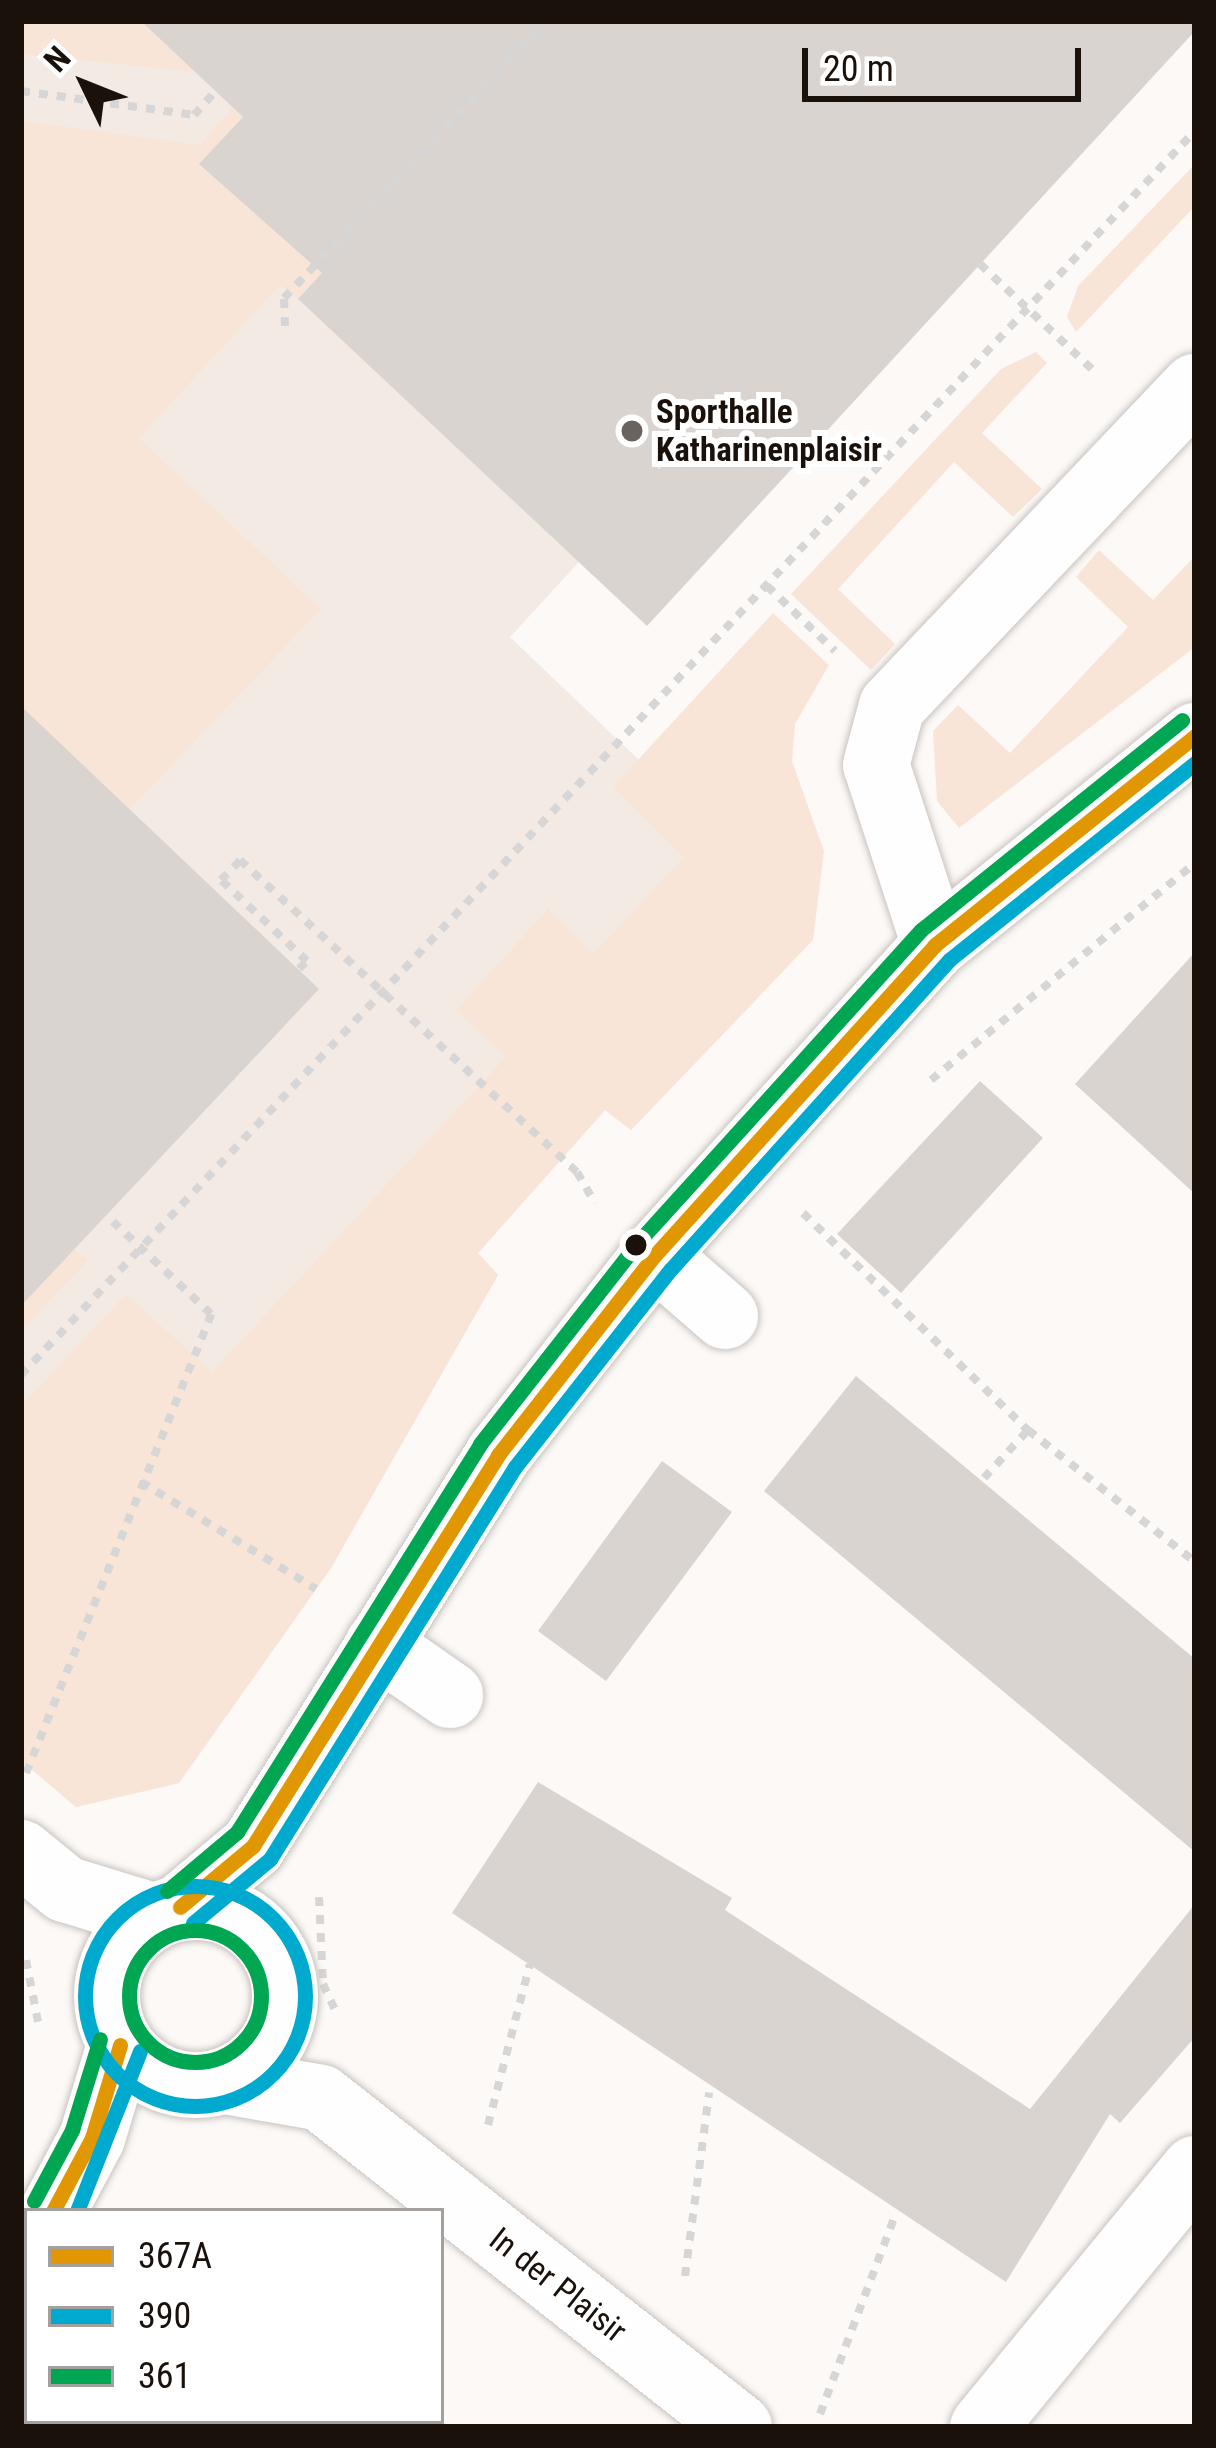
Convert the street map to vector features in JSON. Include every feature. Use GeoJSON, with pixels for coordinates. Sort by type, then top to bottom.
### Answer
{"type":"FeatureCollection","features":[{"type":"Feature","properties":{"kind":"street"},"geometry":{"type":"LineString","coordinates":[[935,945],[876,765],[892,706],[1175,408]]}},
{"type":"Feature","properties":{"kind":"street"},"geometry":{"type":"LineString","coordinates":[[170,2069],[108,2017],[149,1927],[254,1846],[498,1455],[655,1255],[935,945],[1195,736]]}},
{"type":"Feature","properties":{"kind":"street"},"geometry":{"type":"LineString","coordinates":[[655,1255],[725,1316]]}},
{"type":"Feature","properties":{"kind":"street"},"geometry":{"type":"LineString","coordinates":[[378,1645],[450,1695]]}},
{"type":"Feature","properties":{"kind":"street"},"geometry":{"type":"LineString","coordinates":[[54,2208],[92,2138],[170,2069],[252,2067],[284,2017],[286,1987],[261,1934],[254,1846]]}},
{"type":"Feature","properties":{"kind":"street"},"geometry":{"type":"LineString","coordinates":[[43,1871],[149,1927],[238,1916],[261,1934]]}},
{"type":"Feature","properties":{"kind":"street","name":"In der Plaisir"},"geometry":{"type":"LineString","coordinates":[[284,2017],[321,2098],[739,2427]]}},
{"type":"Feature","properties":{"kind":"street","name":"In der Plaisir"},"geometry":{"type":"LineString","coordinates":[[170,2069],[321,2098]]}},
{"type":"Feature","properties":{"kind":"street"},"geometry":{"type":"LineString","coordinates":[[983,2427],[1195,2169]]}},
{"type":"Feature","properties":{"kind":"path"},"geometry":{"type":"LineString","coordinates":[[285,326],[284,298],[546,21]]}},
{"type":"Feature","properties":{"kind":"path"},"geometry":{"type":"LineString","coordinates":[[21,91],[194,115],[215,92]]}},
{"type":"Feature","properties":{"kind":"path"},"geometry":{"type":"LineString","coordinates":[[21,1376],[1195,131]]}},
{"type":"Feature","properties":{"kind":"path"},"geometry":{"type":"LineString","coordinates":[[980,264],[1027,308],[1175,408]]}},
{"type":"Feature","properties":{"kind":"path"},"geometry":{"type":"LineString","coordinates":[[299,969],[307,961],[221,880],[240,860],[577,1172]]}},
{"type":"Feature","properties":{"kind":"path"},"geometry":{"type":"LineString","coordinates":[[802,1212],[1028,1430],[1195,1562]]}},
{"type":"Feature","properties":{"kind":"path"},"geometry":{"type":"LineString","coordinates":[[21,1779],[211,1314],[106,1215]]}},
{"type":"Feature","properties":{"kind":"path"},"geometry":{"type":"LineString","coordinates":[[983,1478],[1028,1430]]}},
{"type":"Feature","properties":{"kind":"path"},"geometry":{"type":"LineString","coordinates":[[141,1482],[328,1596]]}},
{"type":"Feature","properties":{"kind":"path"},"geometry":{"type":"LineString","coordinates":[[21,1948],[40,2030]]}},
{"type":"Feature","properties":{"kind":"path"},"geometry":{"type":"LineString","coordinates":[[444,2195],[483,2147],[530,1964]]}},
{"type":"Feature","properties":{"kind":"path"},"geometry":{"type":"LineString","coordinates":[[636,2346],[684,2284],[709,2093]]}},
{"type":"Feature","properties":{"kind":"path"},"geometry":{"type":"LineString","coordinates":[[810,2427],[896,2213]]}},
{"type":"Feature","properties":{"kind":"shaded area"},"geometry":{"type":"Polygon","coordinates":[[[21,21],[561,21],[298,299],[579,562],[510,637],[638,759],[758,998],[631,1130],[605,1110],[478,1253],[498,1275],[331,1568],[179,1783],[76,1807],[21,1761],[21,21]]]}},
{"type":"Feature","properties":{"kind":"shaded area"},"geometry":{"type":"Polygon","coordinates":[[[21,21],[148,21],[196,72],[21,54],[21,21]]]}},
{"type":"Feature","properties":{"kind":"shaded area"},"geometry":{"type":"Polygon","coordinates":[[[561,21],[298,299],[280,285],[139,438],[321,609],[130,809],[21,706],[21,121],[200,145],[232,108],[293,164],[561,21]]]}},
{"type":"Feature","properties":{"kind":"shaded area"},"geometry":{"type":"Polygon","coordinates":[[[1195,164],[1195,206],[1076,332],[1067,317],[1078,286],[1195,164]]]}},
{"type":"Feature","properties":{"kind":"shaded area"},"geometry":{"type":"Polygon","coordinates":[[[1036,352],[1047,363],[982,433],[1042,489],[1013,517],[954,462],[838,589],[895,644],[871,670],[791,594],[1001,369],[1036,352]]]}},
{"type":"Feature","properties":{"kind":"shaded area"},"geometry":{"type":"Polygon","coordinates":[[[1099,550],[1153,600],[1195,556],[1195,647],[959,828],[937,801],[933,731],[958,705],[1010,753],[1128,627],[1076,577],[1099,550]]]}},
{"type":"Feature","properties":{"kind":"shaded area"},"geometry":{"type":"Polygon","coordinates":[[[773,613],[829,665],[795,724],[792,761],[824,851],[813,940],[631,1130],[605,1110],[478,1253],[498,1275],[331,1568],[179,1783],[76,1807],[21,1760],[21,1406],[126,1294],[212,1372],[506,1057],[456,1010],[548,909],[593,954],[684,857],[613,787],[773,613]]]}},
{"type":"Feature","properties":{"kind":"shaded area"},"geometry":{"type":"Polygon","coordinates":[[[74,1249],[88,1260],[21,1331],[21,1305],[74,1249]]]}},
{"type":"Feature","properties":{"kind":"building","name":"Sporthalle Katharinenplaisir"},"geometry":{"type":"Polygon","coordinates":[[[141,21],[1195,21],[1195,31],[647,626],[298,299],[322,273],[199,164],[243,117],[141,21]]]}},
{"type":"Feature","properties":{"kind":"building"},"geometry":{"type":"Polygon","coordinates":[[[21,706],[319,989],[21,1306],[21,706]]]}},
{"type":"Feature","properties":{"kind":"building"},"geometry":{"type":"Polygon","coordinates":[[[1195,952],[1195,1194],[1075,1084],[1195,952]]]}},
{"type":"Feature","properties":{"kind":"building"},"geometry":{"type":"Polygon","coordinates":[[[980,1081],[1043,1138],[901,1293],[837,1234],[980,1081]]]}},
{"type":"Feature","properties":{"kind":"building"},"geometry":{"type":"Polygon","coordinates":[[[856,1376],[1195,1659],[1195,1852],[764,1491],[856,1376]]]}},
{"type":"Feature","properties":{"kind":"building"},"geometry":{"type":"Polygon","coordinates":[[[662,1461],[732,1512],[606,1681],[538,1631],[662,1461]]]}},
{"type":"Feature","properties":{"kind":"building"},"geometry":{"type":"Polygon","coordinates":[[[538,1782],[732,1898],[725,1910],[1030,2109],[1195,1904],[1195,2037],[1120,2123],[1110,2114],[1006,2282],[452,1913],[538,1782]]]}},
{"type":"Feature","properties":{"kind":"transit line","name":"361"},"geometry":{"type":"LineString","coordinates":[[167,1891],[237,1832],[480,1444],[639,1241],[921,930],[1182,720]]}},
{"type":"Feature","properties":{"kind":"transit line","name":"367A"},"geometry":{"type":"LineString","coordinates":[[180,1907],[253,1846],[498,1455],[655,1255],[935,945],[1195,736]]}},
{"type":"Feature","properties":{"kind":"transit line","name":"390"},"geometry":{"type":"LineString","coordinates":[[193,1923],[270,1859],[515,1467],[671,1269],[949,960],[1195,763]]}},
{"type":"Feature","properties":{"kind":"transit line","name":"390"},"geometry":{"type":"LineString","coordinates":[[195,1886],[237,1894],[273,1918],[297,1954],[305,1996],[297,2038],[273,2074],[237,2098],[195,2106],[153,2098],[117,2074],[93,2038],[85,1996],[93,1954],[117,1918],[153,1894],[195,1886]]}},
{"type":"Feature","properties":{"kind":"transit line","name":"361"},"geometry":{"type":"LineString","coordinates":[[195,1930],[220,1935],[241,1950],[256,1971],[261,1996],[256,2021],[241,2042],[220,2057],[195,2062],[170,2057],[149,2042],[134,2021],[129,1996],[134,1971],[149,1950],[170,1935],[195,1930]]}},
{"type":"Feature","properties":{"kind":"transit line","name":"361"},"geometry":{"type":"LineString","coordinates":[[34,2201],[72,2130],[100,2039]]}},
{"type":"Feature","properties":{"kind":"transit line","name":"367A"},"geometry":{"type":"LineString","coordinates":[[55,2208],[92,2138],[120,2045]]}},
{"type":"Feature","properties":{"kind":"transit line","name":"390"},"geometry":{"type":"LineString","coordinates":[[78,2208],[140,2051]]}},
{"type":"Feature","properties":{"kind":"place","name":"Sporthalle Katharinenplaisir"},"geometry":{"type":"Point","coordinates":[632,431]}}]}
